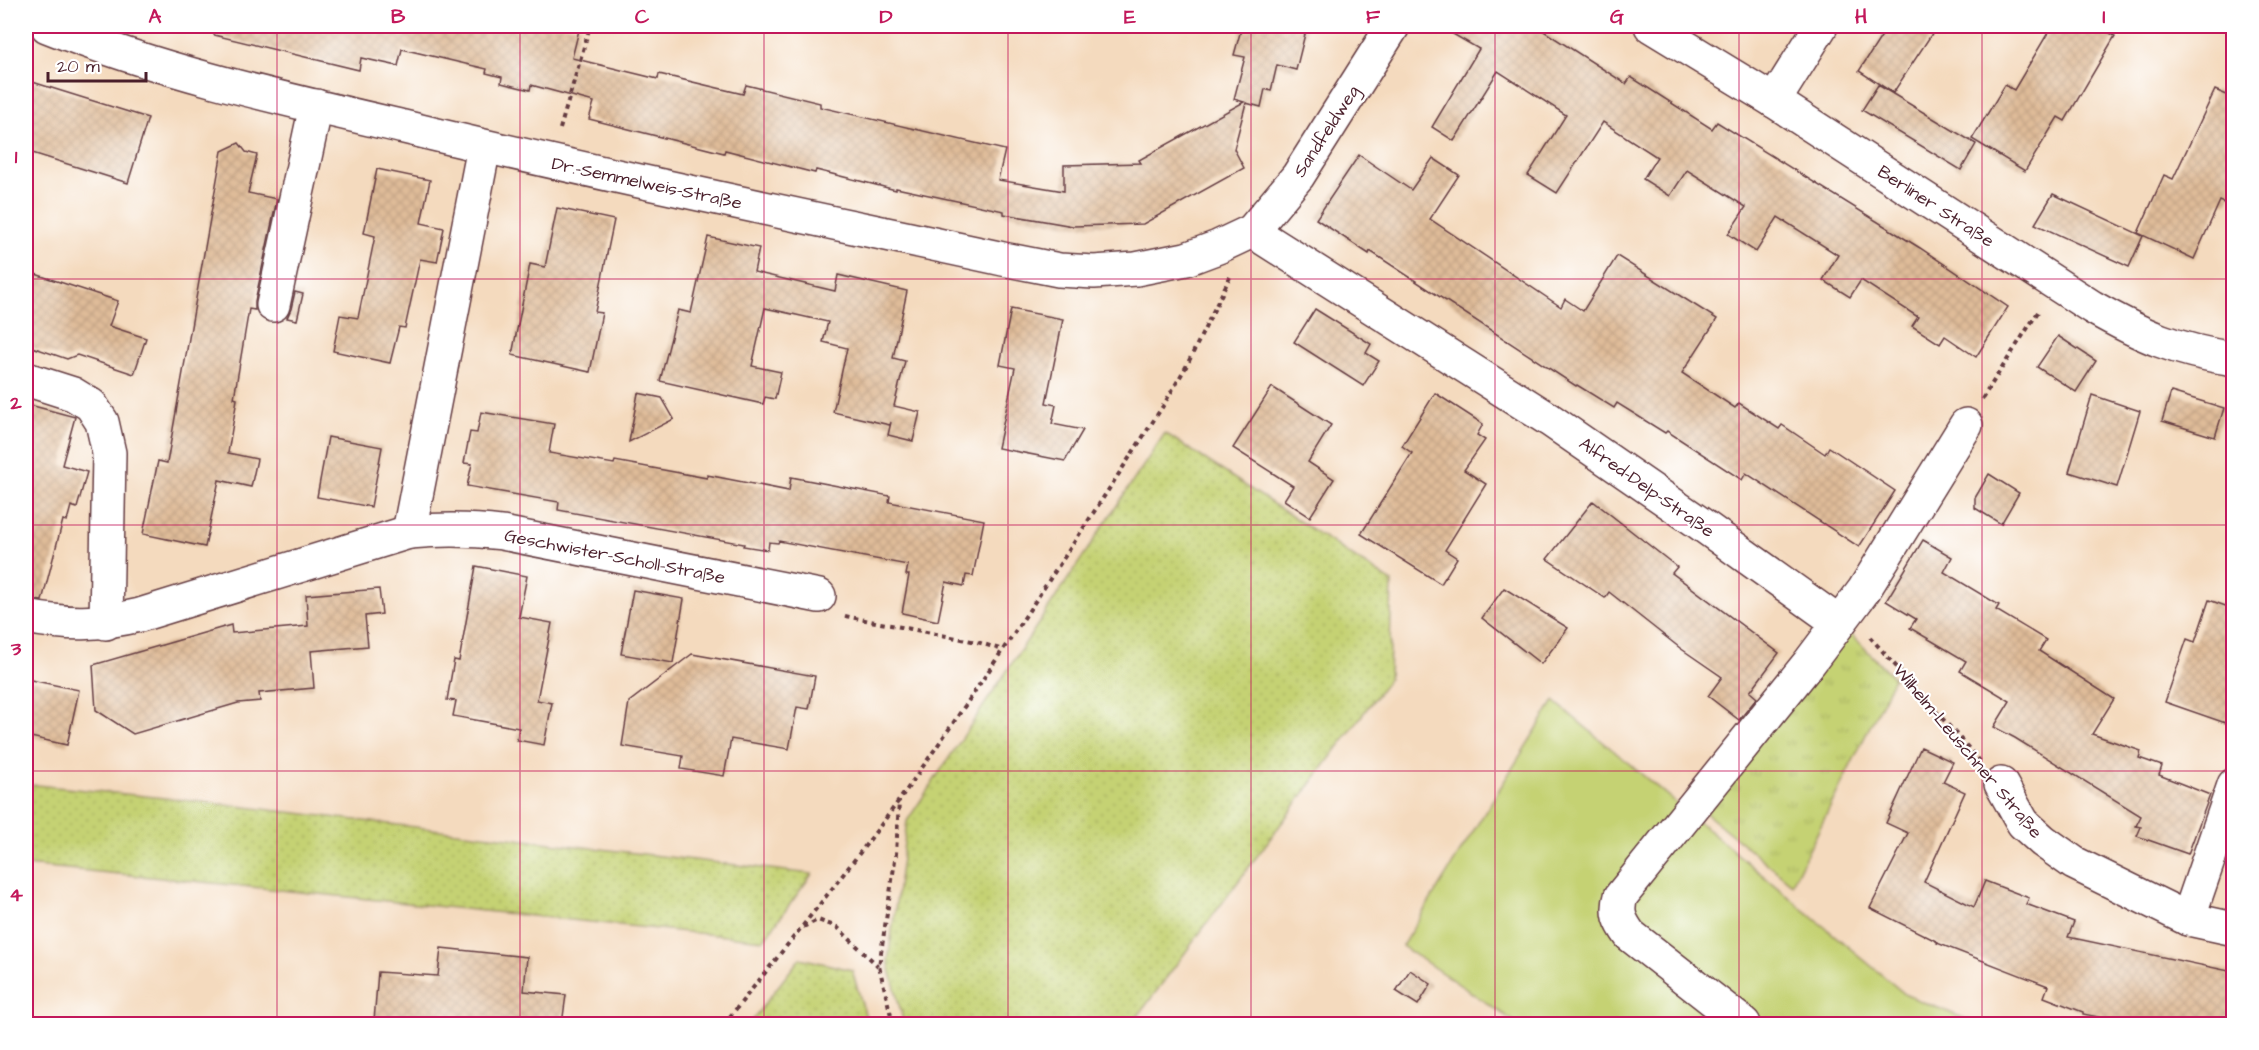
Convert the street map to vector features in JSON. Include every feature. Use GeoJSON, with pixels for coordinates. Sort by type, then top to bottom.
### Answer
{"type":"FeatureCollection","features":[{"type":"Feature","properties":{"kind":"street","name":"Dr.-Semmelweis-Straße"},"geometry":{"type":"LineString","coordinates":[[47,26],[160,66],[484,147],[1059,270],[1094,272],[1136,269],[1186,259],[1252,231]]}},
{"type":"Feature","properties":{"kind":"street","name":"Sandfeldweg"},"geometry":{"type":"LineString","coordinates":[[1252,231],[1298,176],[1393,26]]}},
{"type":"Feature","properties":{"kind":"street","name":"Berliner Straße"},"geometry":{"type":"LineString","coordinates":[[1651,26],[1774,101],[2134,331],[2171,346],[2234,359]]}},
{"type":"Feature","properties":{"kind":"street"},"geometry":{"type":"LineString","coordinates":[[1774,101],[1821,26]]}},
{"type":"Feature","properties":{"kind":"street"},"geometry":{"type":"LineString","coordinates":[[273,306],[316,106]]}},
{"type":"Feature","properties":{"kind":"street"},"geometry":{"type":"LineString","coordinates":[[409,532],[484,147]]}},
{"type":"Feature","properties":{"kind":"street","name":"Alfred-Delp-Straße"},"geometry":{"type":"LineString","coordinates":[[1252,231],[1550,420],[1841,619]]}},
{"type":"Feature","properties":{"kind":"street"},"geometry":{"type":"LineString","coordinates":[[26,379],[73,394],[91,405],[102,422],[109,453],[106,623]]}},
{"type":"Feature","properties":{"kind":"street"},"geometry":{"type":"LineString","coordinates":[[1744,1024],[1630,935],[1619,920],[1617,907],[1621,896],[1864,590],[1966,425]]}},
{"type":"Feature","properties":{"kind":"street","name":"Geschwister-Scholl-Straße"},"geometry":{"type":"LineString","coordinates":[[26,616],[69,624],[106,623],[140,615],[409,532],[473,529],[819,596]]}},
{"type":"Feature","properties":{"kind":"street","name":"Wilhelm-Leuschner Straße"},"geometry":{"type":"LineString","coordinates":[[2001,784],[2024,823],[2043,841],[2074,863],[2188,919],[2234,929]]}},
{"type":"Feature","properties":{"kind":"street"},"geometry":{"type":"LineString","coordinates":[[2188,919],[2234,785]]}},
{"type":"Feature","properties":{"kind":"path"},"geometry":{"type":"LineString","coordinates":[[551,162],[590,26]]}},
{"type":"Feature","properties":{"kind":"path"},"geometry":{"type":"LineString","coordinates":[[724,1024],[899,800],[1003,650],[1163,406],[1187,365],[1252,231]]}},
{"type":"Feature","properties":{"kind":"path"},"geometry":{"type":"LineString","coordinates":[[1966,425],[2056,283]]}},
{"type":"Feature","properties":{"kind":"path"},"geometry":{"type":"LineString","coordinates":[[819,596],[817,610],[977,642],[1003,650]]}},
{"type":"Feature","properties":{"kind":"path","name":"Wilhelm-Leuschner Straße"},"geometry":{"type":"LineString","coordinates":[[1841,619],[1857,625],[1879,646],[2001,784]]}},
{"type":"Feature","properties":{"kind":"path"},"geometry":{"type":"LineString","coordinates":[[893,1024],[879,966],[896,854],[899,800]]}},
{"type":"Feature","properties":{"kind":"path"},"geometry":{"type":"LineString","coordinates":[[802,927],[818,920],[837,927],[879,966]]}},
{"type":"Feature","properties":{"kind":"green space"},"geometry":{"type":"Polygon","coordinates":[[[1165,433],[1392,582],[1389,679],[1132,1024],[904,1024],[888,961],[907,821],[1165,433]]]}},
{"type":"Feature","properties":{"kind":"green space"},"geometry":{"type":"Polygon","coordinates":[[[1849,632],[1894,678],[1792,884],[1703,811],[1849,632]]]}},
{"type":"Feature","properties":{"kind":"green space"},"geometry":{"type":"Polygon","coordinates":[[[1554,701],[1906,995],[1978,1024],[1518,1024],[1402,946],[1554,701]]]}},
{"type":"Feature","properties":{"kind":"green space"},"geometry":{"type":"Polygon","coordinates":[[[26,784],[194,801],[812,874],[764,940],[26,865],[26,784]]]}},
{"type":"Feature","properties":{"kind":"green space"},"geometry":{"type":"Polygon","coordinates":[[[800,958],[852,970],[868,1024],[749,1024],[800,958]]]}},
{"type":"Feature","properties":{"kind":"building"},"geometry":{"type":"Polygon","coordinates":[[[215,26],[580,26],[572,58],[658,79],[659,74],[743,94],[746,85],[820,103],[820,107],[1005,150],[998,180],[1064,191],[1064,165],[1141,163],[1139,160],[1244,102],[1234,99],[1245,57],[1234,55],[1242,26],[1307,26],[1296,70],[1277,65],[1271,91],[1265,89],[1261,107],[1246,103],[1234,149],[1244,168],[1143,224],[1073,226],[1004,214],[1004,211],[896,188],[896,190],[816,170],[815,173],[725,150],[724,153],[589,119],[594,102],[531,85],[530,90],[501,83],[502,77],[486,73],[487,69],[402,49],[398,66],[361,58],[359,70],[214,35],[215,26]]]}},
{"type":"Feature","properties":{"kind":"building"},"geometry":{"type":"Polygon","coordinates":[[[1439,26],[1536,26],[1626,84],[1631,77],[1712,129],[1717,122],[1920,248],[2008,307],[1976,357],[1945,336],[1940,344],[1912,326],[1918,317],[1861,280],[1850,297],[1823,280],[1838,255],[1778,217],[1756,252],[1728,234],[1746,207],[1687,170],[1670,196],[1643,179],[1657,157],[1603,122],[1557,193],[1528,175],[1566,115],[1498,71],[1454,141],[1432,127],[1479,49],[1439,26]]]}},
{"type":"Feature","properties":{"kind":"building"},"geometry":{"type":"Polygon","coordinates":[[[1888,26],[1937,26],[1893,93],[1859,71],[1888,26]]]}},
{"type":"Feature","properties":{"kind":"building"},"geometry":{"type":"Polygon","coordinates":[[[2052,26],[2098,26],[2115,36],[2065,121],[2058,117],[2025,171],[1972,139],[2005,85],[2014,90],[2052,26]]]}},
{"type":"Feature","properties":{"kind":"building"},"geometry":{"type":"Polygon","coordinates":[[[26,80],[148,118],[128,183],[26,151],[26,80]]]}},
{"type":"Feature","properties":{"kind":"building"},"geometry":{"type":"Polygon","coordinates":[[[1878,85],[1976,144],[1961,170],[1862,110],[1878,85]]]}},
{"type":"Feature","properties":{"kind":"building"},"geometry":{"type":"Polygon","coordinates":[[[2215,90],[2234,98],[2234,190],[2227,204],[2220,201],[2194,259],[2138,233],[2164,175],[2173,179],[2215,90]]]}},
{"type":"Feature","properties":{"kind":"building"},"geometry":{"type":"Polygon","coordinates":[[[239,143],[246,152],[257,155],[248,193],[277,199],[255,310],[249,309],[234,398],[237,399],[228,453],[257,459],[251,487],[219,480],[205,547],[143,534],[158,461],[167,463],[222,151],[239,143]]]}},
{"type":"Feature","properties":{"kind":"building"},"geometry":{"type":"Polygon","coordinates":[[[1359,155],[1411,190],[1433,158],[1459,175],[1430,219],[1561,307],[1565,299],[1583,311],[1617,256],[1717,319],[1682,373],[1735,408],[1739,403],[1779,429],[1782,425],[1825,454],[1829,447],[1895,491],[1859,547],[1746,473],[1742,480],[1667,431],[1665,433],[1617,403],[1614,408],[1576,386],[1370,251],[1369,254],[1316,219],[1359,155]]]}},
{"type":"Feature","properties":{"kind":"building"},"geometry":{"type":"Polygon","coordinates":[[[377,169],[430,180],[421,223],[444,228],[437,262],[420,259],[405,328],[399,327],[390,363],[333,351],[340,315],[358,318],[375,236],[364,233],[377,169]]]}},
{"type":"Feature","properties":{"kind":"building"},"geometry":{"type":"Polygon","coordinates":[[[2053,194],[2143,236],[2129,267],[2035,224],[2053,194]]]}},
{"type":"Feature","properties":{"kind":"building"},"geometry":{"type":"Polygon","coordinates":[[[557,208],[614,220],[595,312],[602,313],[590,372],[512,355],[530,264],[545,267],[557,208]]]}},
{"type":"Feature","properties":{"kind":"building"},"geometry":{"type":"Polygon","coordinates":[[[708,237],[759,248],[754,272],[835,291],[838,275],[907,291],[893,358],[905,361],[894,406],[920,412],[913,441],[888,435],[891,422],[890,425],[833,412],[847,348],[823,342],[828,322],[765,308],[752,366],[781,372],[775,399],[765,397],[763,404],[660,381],[678,310],[691,313],[708,237]]]}},
{"type":"Feature","properties":{"kind":"building"},"geometry":{"type":"Polygon","coordinates":[[[26,271],[118,301],[109,326],[146,338],[134,374],[77,355],[67,359],[26,345],[26,271]]]}},
{"type":"Feature","properties":{"kind":"building"},"geometry":{"type":"Polygon","coordinates":[[[295,292],[303,294],[297,320],[287,318],[295,292]]]}},
{"type":"Feature","properties":{"kind":"building"},"geometry":{"type":"Polygon","coordinates":[[[1011,309],[1063,319],[1046,403],[1056,405],[1052,424],[1083,430],[1065,461],[998,448],[1015,368],[1000,365],[1011,309]]]}},
{"type":"Feature","properties":{"kind":"building"},"geometry":{"type":"Polygon","coordinates":[[[1315,309],[1371,344],[1366,353],[1379,361],[1363,386],[1294,342],[1315,309]]]}},
{"type":"Feature","properties":{"kind":"building"},"geometry":{"type":"Polygon","coordinates":[[[2058,336],[2096,361],[2076,392],[2037,367],[2058,336]]]}},
{"type":"Feature","properties":{"kind":"building"},"geometry":{"type":"Polygon","coordinates":[[[1272,387],[1331,425],[1308,462],[1334,479],[1310,517],[1284,500],[1293,486],[1233,448],[1272,387]]]}},
{"type":"Feature","properties":{"kind":"building"},"geometry":{"type":"Polygon","coordinates":[[[2171,392],[2224,408],[2215,437],[2162,421],[2171,392]]]}},
{"type":"Feature","properties":{"kind":"building"},"geometry":{"type":"Polygon","coordinates":[[[638,393],[662,398],[674,419],[629,442],[638,393]]]}},
{"type":"Feature","properties":{"kind":"building"},"geometry":{"type":"Polygon","coordinates":[[[1435,393],[1483,424],[1477,435],[1485,440],[1464,470],[1486,484],[1445,550],[1457,558],[1441,584],[1361,534],[1412,453],[1402,446],[1435,393]]]}},
{"type":"Feature","properties":{"kind":"building"},"geometry":{"type":"Polygon","coordinates":[[[2092,395],[2140,411],[2117,487],[2069,472],[2092,395]]]}},
{"type":"Feature","properties":{"kind":"building"},"geometry":{"type":"Polygon","coordinates":[[[26,404],[75,417],[62,465],[87,472],[77,508],[71,506],[67,521],[63,520],[42,601],[26,599],[26,404]]]}},
{"type":"Feature","properties":{"kind":"building"},"geometry":{"type":"Polygon","coordinates":[[[481,412],[554,424],[549,453],[614,464],[615,461],[707,478],[707,475],[789,491],[791,477],[890,496],[889,502],[984,520],[973,576],[966,575],[964,586],[946,582],[938,621],[902,613],[909,575],[906,575],[908,565],[779,541],[778,543],[769,542],[768,550],[743,546],[744,544],[558,510],[559,502],[467,486],[472,464],[464,463],[470,432],[477,433],[481,412]]]}},
{"type":"Feature","properties":{"kind":"building"},"geometry":{"type":"Polygon","coordinates":[[[328,437],[382,447],[371,507],[317,497],[328,437]]]}},
{"type":"Feature","properties":{"kind":"building"},"geometry":{"type":"Polygon","coordinates":[[[1989,474],[2019,493],[2001,524],[1975,508],[1975,498],[1989,474]]]}},
{"type":"Feature","properties":{"kind":"building"},"geometry":{"type":"Polygon","coordinates":[[[1593,501],[1677,567],[1672,573],[1779,653],[1750,692],[1757,698],[1739,720],[1708,696],[1722,677],[1680,648],[1609,592],[1605,598],[1547,559],[1593,501]]]}},
{"type":"Feature","properties":{"kind":"building"},"geometry":{"type":"Polygon","coordinates":[[[1923,540],[1952,557],[1944,572],[1999,605],[1996,610],[2046,640],[2039,651],[2114,699],[2092,734],[2141,751],[2139,758],[2162,766],[2159,775],[2210,795],[2188,854],[2137,836],[2141,827],[2136,826],[2141,816],[1994,727],[2010,701],[1960,671],[1966,661],[1910,628],[1916,619],[1886,601],[1923,540]]]}},
{"type":"Feature","properties":{"kind":"building"},"geometry":{"type":"Polygon","coordinates":[[[476,566],[527,576],[519,617],[552,623],[537,700],[552,703],[544,745],[517,740],[519,728],[453,716],[456,701],[447,700],[454,660],[459,661],[476,566]]]}},
{"type":"Feature","properties":{"kind":"building"},"geometry":{"type":"Polygon","coordinates":[[[1504,588],[1568,628],[1541,664],[1482,618],[1504,588]]]}},
{"type":"Feature","properties":{"kind":"building"},"geometry":{"type":"Polygon","coordinates":[[[379,589],[382,614],[365,616],[368,646],[311,651],[314,688],[259,693],[260,701],[238,703],[133,734],[96,710],[93,665],[231,625],[232,633],[308,626],[306,595],[379,589]]]}},
{"type":"Feature","properties":{"kind":"building"},"geometry":{"type":"Polygon","coordinates":[[[633,590],[684,599],[673,663],[621,654],[633,590]]]}},
{"type":"Feature","properties":{"kind":"building"},"geometry":{"type":"Polygon","coordinates":[[[2209,600],[2234,609],[2234,726],[2165,702],[2187,639],[2195,642],[2209,600]]]}},
{"type":"Feature","properties":{"kind":"building"},"geometry":{"type":"Polygon","coordinates":[[[692,654],[815,676],[809,709],[797,707],[789,749],[731,739],[724,776],[681,769],[683,756],[622,746],[629,702],[692,654]]]}},
{"type":"Feature","properties":{"kind":"building"},"geometry":{"type":"Polygon","coordinates":[[[26,679],[79,690],[67,745],[26,736],[26,679]]]}},
{"type":"Feature","properties":{"kind":"building"},"geometry":{"type":"Polygon","coordinates":[[[1921,747],[1953,762],[1943,782],[1965,792],[1924,882],[1974,907],[1985,881],[2029,898],[2026,904],[2074,922],[2068,937],[2234,972],[2234,1024],[2132,1024],[2083,1014],[2083,1012],[2044,997],[2048,986],[1937,943],[1870,908],[1908,833],[1886,823],[1921,747]]]}},
{"type":"Feature","properties":{"kind":"building"},"geometry":{"type":"Polygon","coordinates":[[[441,948],[527,957],[524,991],[566,995],[562,1024],[421,1024],[374,1021],[378,972],[438,976],[441,948]]]}},
{"type":"Feature","properties":{"kind":"building"},"geometry":{"type":"Polygon","coordinates":[[[1410,970],[1431,984],[1418,1005],[1396,991],[1410,970]]]}}]}
